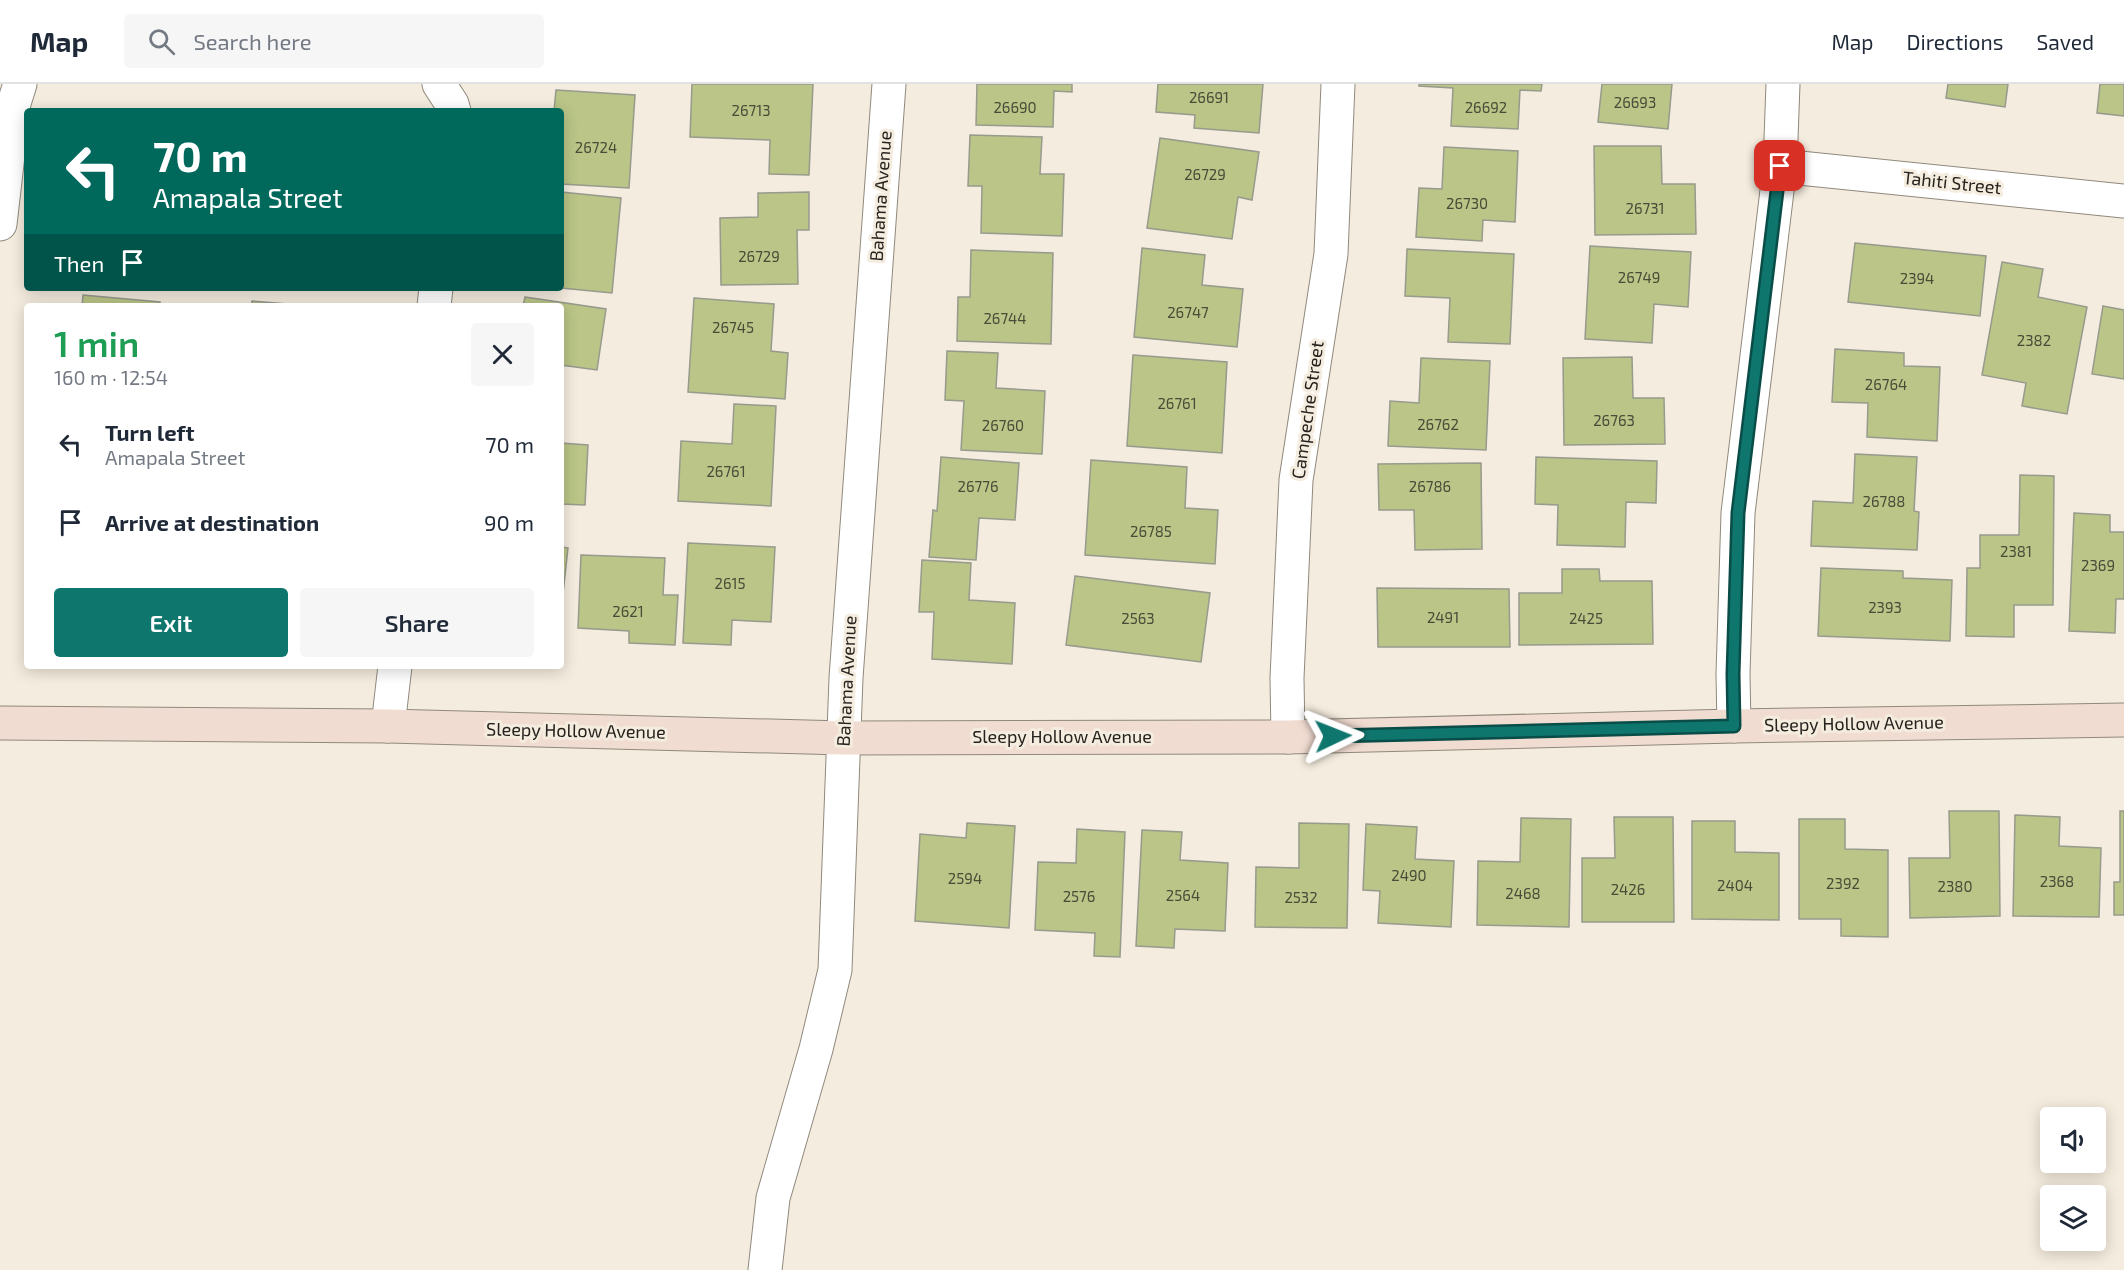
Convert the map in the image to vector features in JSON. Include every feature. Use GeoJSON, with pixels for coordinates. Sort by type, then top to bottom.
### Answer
{"type":"FeatureCollection","features":[{"type":"Feature","properties":{"kind":"street"},"geometry":{"type":"LineString","coordinates":[[0,224],[14,103],[20,84]]}},
{"type":"Feature","properties":{"kind":"street"},"geometry":{"type":"LineString","coordinates":[[439,84],[453,108]]}},
{"type":"Feature","properties":{"kind":"street","name":"Bahama Avenue"},"geometry":{"type":"LineString","coordinates":[[765,1270],[773,1198],[816,1049],[835,970],[846,678],[889,84]]}},
{"type":"Feature","properties":{"kind":"street","name":"Campeche Street"},"geometry":{"type":"LineString","coordinates":[[1288,737],[1287,678],[1296,480],[1331,254],[1338,84]]}},
{"type":"Feature","properties":{"kind":"street"},"geometry":{"type":"LineString","coordinates":[[1734,726],[1733,674],[1738,513],[1780,166],[1783,84]]}},
{"type":"Feature","properties":{"kind":"street","name":"Tahiti Street"},"geometry":{"type":"LineString","coordinates":[[1780,166],[2124,201]]}},
{"type":"Feature","properties":{"kind":"street"},"geometry":{"type":"LineString","coordinates":[[388,726],[395,669]]}},
{"type":"Feature","properties":{"kind":"street","name":"Sleepy Hollow Avenue"},"geometry":{"type":"LineString","coordinates":[[0,723],[388,726],[843,738],[1288,737],[1734,726],[2124,720]]}},
{"type":"Feature","properties":{"kind":"building"},"geometry":{"type":"Polygon","coordinates":[[[692,84],[813,84],[809,175],[769,174],[770,140],[690,137],[692,84]]]}},
{"type":"Feature","properties":{"kind":"building"},"geometry":{"type":"Polygon","coordinates":[[[977,84],[1072,84],[1072,92],[1054,91],[1053,127],[976,125],[977,84]]]}},
{"type":"Feature","properties":{"kind":"building"},"geometry":{"type":"Polygon","coordinates":[[[1158,84],[1263,84],[1259,133],[1194,128],[1195,115],[1156,112],[1158,84]]]}},
{"type":"Feature","properties":{"kind":"building"},"geometry":{"type":"Polygon","coordinates":[[[1419,84],[1542,84],[1541,91],[1520,90],[1518,129],[1451,126],[1453,88],[1419,86],[1419,84]]]}},
{"type":"Feature","properties":{"kind":"building"},"geometry":{"type":"Polygon","coordinates":[[[1602,84],[1672,84],[1668,129],[1598,122],[1602,84]]]}},
{"type":"Feature","properties":{"kind":"building"},"geometry":{"type":"Polygon","coordinates":[[[1948,84],[2008,84],[2005,107],[1946,98],[1948,84]]]}},
{"type":"Feature","properties":{"kind":"building"},"geometry":{"type":"Polygon","coordinates":[[[2100,84],[2124,84],[2124,116],[2097,113],[2100,84]]]}},
{"type":"Feature","properties":{"kind":"building"},"geometry":{"type":"Polygon","coordinates":[[[556,90],[635,95],[629,188],[564,184],[564,108],[554,108],[556,90]]]}},
{"type":"Feature","properties":{"kind":"building"},"geometry":{"type":"Polygon","coordinates":[[[970,135],[1042,137],[1040,174],[1064,174],[1062,236],[981,233],[982,186],[968,186],[970,135]]]}},
{"type":"Feature","properties":{"kind":"building"},"geometry":{"type":"Polygon","coordinates":[[[1160,138],[1259,152],[1252,200],[1238,197],[1232,239],[1147,228],[1160,138]]]}},
{"type":"Feature","properties":{"kind":"building"},"geometry":{"type":"Polygon","coordinates":[[[1594,146],[1661,146],[1662,184],[1695,184],[1696,234],[1595,235],[1594,146]]]}},
{"type":"Feature","properties":{"kind":"building"},"geometry":{"type":"Polygon","coordinates":[[[1444,147],[1518,151],[1515,222],[1483,220],[1482,241],[1416,237],[1419,188],[1442,189],[1444,147]]]}},
{"type":"Feature","properties":{"kind":"building"},"geometry":{"type":"Polygon","coordinates":[[[564,192],[621,198],[612,293],[564,288],[564,192]]]}},
{"type":"Feature","properties":{"kind":"building"},"geometry":{"type":"Polygon","coordinates":[[[809,192],[809,230],[797,230],[798,284],[721,285],[720,218],[758,217],[758,193],[809,192]]]}},
{"type":"Feature","properties":{"kind":"building"},"geometry":{"type":"Polygon","coordinates":[[[1855,243],[1986,256],[1980,316],[1848,302],[1855,243]]]}},
{"type":"Feature","properties":{"kind":"building"},"geometry":{"type":"Polygon","coordinates":[[[1590,246],[1691,252],[1688,307],[1654,304],[1652,343],[1585,339],[1590,246]]]}},
{"type":"Feature","properties":{"kind":"building"},"geometry":{"type":"Polygon","coordinates":[[[1142,248],[1205,255],[1202,285],[1243,289],[1237,347],[1134,337],[1142,248]]]}},
{"type":"Feature","properties":{"kind":"building"},"geometry":{"type":"Polygon","coordinates":[[[1407,249],[1514,254],[1510,344],[1448,342],[1450,298],[1405,296],[1407,249]]]}},
{"type":"Feature","properties":{"kind":"building"},"geometry":{"type":"Polygon","coordinates":[[[971,250],[1053,253],[1051,344],[957,341],[958,297],[970,297],[971,250]]]}},
{"type":"Feature","properties":{"kind":"building"},"geometry":{"type":"Polygon","coordinates":[[[2002,262],[2043,269],[2038,297],[2087,307],[2067,414],[2022,406],[2026,383],[1982,375],[2002,262]]]}},
{"type":"Feature","properties":{"kind":"building"},"geometry":{"type":"Polygon","coordinates":[[[83,295],[160,302],[160,303],[82,303],[83,295]]]}},
{"type":"Feature","properties":{"kind":"building"},"geometry":{"type":"Polygon","coordinates":[[[525,297],[606,309],[597,370],[564,365],[564,303],[524,303],[525,297]]]}},
{"type":"Feature","properties":{"kind":"building"},"geometry":{"type":"Polygon","coordinates":[[[694,298],[774,304],[771,351],[788,353],[785,399],[688,392],[694,298]]]}},
{"type":"Feature","properties":{"kind":"building"},"geometry":{"type":"Polygon","coordinates":[[[252,301],[276,303],[252,303],[252,301]]]}},
{"type":"Feature","properties":{"kind":"building"},"geometry":{"type":"Polygon","coordinates":[[[2103,306],[2124,310],[2124,379],[2092,374],[2103,306]]]}},
{"type":"Feature","properties":{"kind":"building"},"geometry":{"type":"Polygon","coordinates":[[[1835,349],[1904,353],[1904,366],[1940,367],[1937,441],[1867,437],[1868,403],[1832,402],[1835,349]]]}},
{"type":"Feature","properties":{"kind":"building"},"geometry":{"type":"Polygon","coordinates":[[[947,351],[998,353],[996,388],[1045,391],[1042,454],[961,450],[964,401],[945,400],[947,351]]]}},
{"type":"Feature","properties":{"kind":"building"},"geometry":{"type":"Polygon","coordinates":[[[1133,355],[1227,362],[1222,453],[1127,446],[1133,355]]]}},
{"type":"Feature","properties":{"kind":"building"},"geometry":{"type":"Polygon","coordinates":[[[1632,357],[1633,398],[1664,398],[1665,444],[1564,445],[1563,358],[1632,357]]]}},
{"type":"Feature","properties":{"kind":"building"},"geometry":{"type":"Polygon","coordinates":[[[1421,358],[1490,361],[1486,450],[1388,446],[1390,401],[1419,403],[1421,358]]]}},
{"type":"Feature","properties":{"kind":"building"},"geometry":{"type":"Polygon","coordinates":[[[734,404],[776,406],[771,506],[678,501],[681,441],[732,444],[734,404]]]}},
{"type":"Feature","properties":{"kind":"building"},"geometry":{"type":"Polygon","coordinates":[[[564,443],[588,445],[585,505],[564,504],[564,443]]]}},
{"type":"Feature","properties":{"kind":"building"},"geometry":{"type":"Polygon","coordinates":[[[1855,454],[1917,457],[1914,511],[1919,512],[1917,550],[1811,546],[1813,501],[1853,503],[1855,454]]]}},
{"type":"Feature","properties":{"kind":"building"},"geometry":{"type":"Polygon","coordinates":[[[941,457],[1019,463],[1015,520],[979,518],[976,560],[929,557],[933,510],[937,511],[941,457]]]}},
{"type":"Feature","properties":{"kind":"building"},"geometry":{"type":"Polygon","coordinates":[[[1536,457],[1657,461],[1656,503],[1626,502],[1625,547],[1557,545],[1558,505],[1535,504],[1536,457]]]}},
{"type":"Feature","properties":{"kind":"building"},"geometry":{"type":"Polygon","coordinates":[[[1091,460],[1187,467],[1185,508],[1218,510],[1215,564],[1085,555],[1091,460]]]}},
{"type":"Feature","properties":{"kind":"building"},"geometry":{"type":"Polygon","coordinates":[[[1481,463],[1482,549],[1415,550],[1414,510],[1379,510],[1378,464],[1481,463]]]}},
{"type":"Feature","properties":{"kind":"building"},"geometry":{"type":"Polygon","coordinates":[[[2020,475],[2054,476],[2053,605],[2014,605],[2014,637],[1966,636],[1967,568],[1980,568],[1980,535],[2019,535],[2020,475]]]}},
{"type":"Feature","properties":{"kind":"building"},"geometry":{"type":"Polygon","coordinates":[[[2074,513],[2110,515],[2110,532],[2124,532],[2124,599],[2116,599],[2115,633],[2069,631],[2074,513]]]}},
{"type":"Feature","properties":{"kind":"building"},"geometry":{"type":"Polygon","coordinates":[[[688,543],[775,547],[771,622],[732,620],[731,645],[683,643],[688,543]]]}},
{"type":"Feature","properties":{"kind":"building"},"geometry":{"type":"Polygon","coordinates":[[[564,547],[568,548],[564,585],[564,547]]]}},
{"type":"Feature","properties":{"kind":"building"},"geometry":{"type":"Polygon","coordinates":[[[581,555],[665,558],[663,595],[678,595],[675,645],[629,643],[629,631],[578,628],[581,555]]]}},
{"type":"Feature","properties":{"kind":"building"},"geometry":{"type":"Polygon","coordinates":[[[922,560],[971,563],[969,600],[1015,603],[1012,664],[932,659],[934,612],[919,612],[922,560]]]}},
{"type":"Feature","properties":{"kind":"building"},"geometry":{"type":"Polygon","coordinates":[[[1821,568],[1903,571],[1903,578],[1952,580],[1950,641],[1818,636],[1821,568]]]}},
{"type":"Feature","properties":{"kind":"building"},"geometry":{"type":"Polygon","coordinates":[[[1562,569],[1599,569],[1600,581],[1652,581],[1653,644],[1519,645],[1519,593],[1562,593],[1562,569]]]}},
{"type":"Feature","properties":{"kind":"building"},"geometry":{"type":"Polygon","coordinates":[[[1075,576],[1210,593],[1201,662],[1066,645],[1075,576]]]}},
{"type":"Feature","properties":{"kind":"building"},"geometry":{"type":"Polygon","coordinates":[[[1377,588],[1509,589],[1510,647],[1378,647],[1377,588]]]}},
{"type":"Feature","properties":{"kind":"building"},"geometry":{"type":"Polygon","coordinates":[[[1949,811],[1999,811],[2000,916],[1910,918],[1909,858],[1950,858],[1949,811]]]}},
{"type":"Feature","properties":{"kind":"building"},"geometry":{"type":"Polygon","coordinates":[[[2120,811],[2124,811],[2124,915],[2114,915],[2114,882],[2120,882],[2120,811]]]}},
{"type":"Feature","properties":{"kind":"building"},"geometry":{"type":"Polygon","coordinates":[[[2015,815],[2060,817],[2059,846],[2101,848],[2099,917],[2013,916],[2015,815]]]}},
{"type":"Feature","properties":{"kind":"building"},"geometry":{"type":"Polygon","coordinates":[[[1614,817],[1673,817],[1674,922],[1582,922],[1582,858],[1615,858],[1614,817]]]}},
{"type":"Feature","properties":{"kind":"building"},"geometry":{"type":"Polygon","coordinates":[[[1521,818],[1571,819],[1569,927],[1477,925],[1478,861],[1520,862],[1521,818]]]}},
{"type":"Feature","properties":{"kind":"building"},"geometry":{"type":"Polygon","coordinates":[[[1799,819],[1845,819],[1845,849],[1888,850],[1888,937],[1841,936],[1841,919],[1799,919],[1799,819]]]}},
{"type":"Feature","properties":{"kind":"building"},"geometry":{"type":"Polygon","coordinates":[[[1692,821],[1735,821],[1735,852],[1779,853],[1779,920],[1692,919],[1692,821]]]}},
{"type":"Feature","properties":{"kind":"building"},"geometry":{"type":"Polygon","coordinates":[[[967,823],[1015,826],[1009,928],[915,921],[920,834],[966,838],[967,823]]]}},
{"type":"Feature","properties":{"kind":"building"},"geometry":{"type":"Polygon","coordinates":[[[1299,823],[1349,824],[1347,928],[1255,927],[1256,867],[1299,868],[1299,823]]]}},
{"type":"Feature","properties":{"kind":"building"},"geometry":{"type":"Polygon","coordinates":[[[1366,824],[1417,827],[1415,859],[1454,861],[1451,927],[1378,923],[1380,891],[1363,890],[1366,824]]]}},
{"type":"Feature","properties":{"kind":"building"},"geometry":{"type":"Polygon","coordinates":[[[1077,829],[1125,832],[1120,957],[1094,956],[1095,933],[1035,930],[1038,862],[1076,863],[1077,829]]]}},
{"type":"Feature","properties":{"kind":"building"},"geometry":{"type":"Polygon","coordinates":[[[1142,830],[1182,832],[1180,860],[1228,863],[1225,931],[1175,929],[1174,948],[1136,946],[1142,830]]]}},
{"type":"Feature","properties":{"kind":"route"},"geometry":{"type":"LineString","coordinates":[[1333,736],[1734,726],[1733,674],[1738,513],[1780,166]]}}]}
